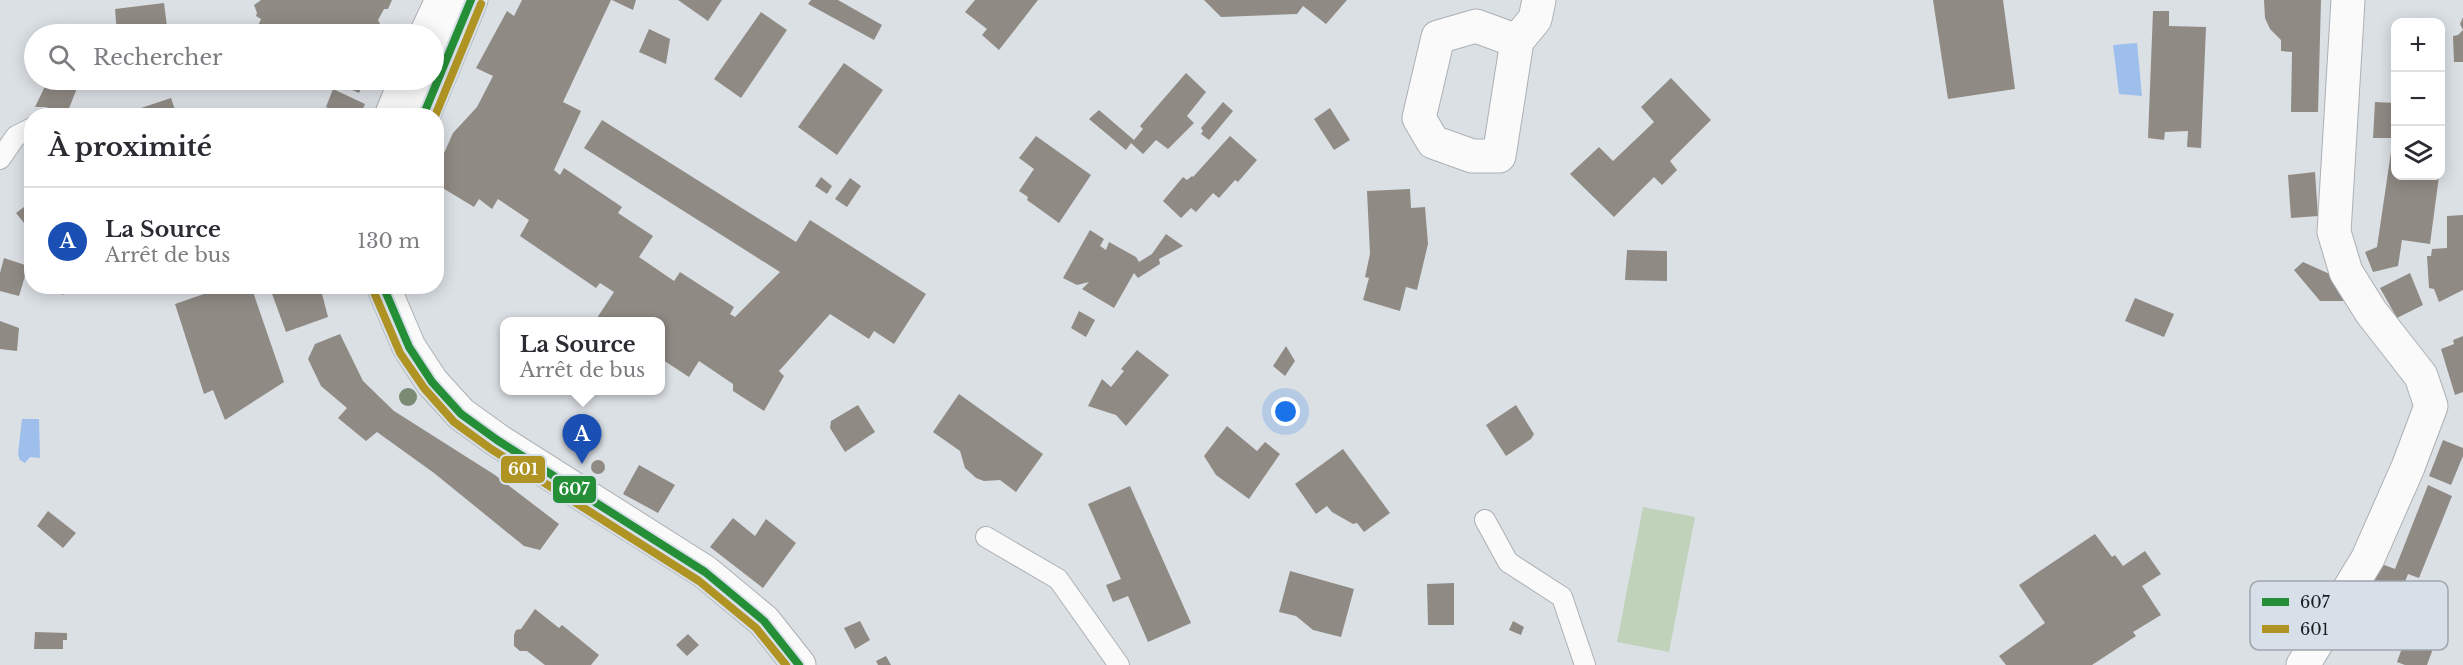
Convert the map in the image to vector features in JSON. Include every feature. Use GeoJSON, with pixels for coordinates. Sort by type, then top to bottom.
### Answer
{"type":"FeatureCollection","features":[{"type":"Feature","properties":{"kind":"main road"},"geometry":{"type":"LineString","coordinates":[[431,24],[442,0]]}},
{"type":"Feature","properties":{"kind":"main road"},"geometry":{"type":"LineString","coordinates":[[444,65],[471,0]]}},
{"type":"Feature","properties":{"kind":"main road"},"geometry":{"type":"LineString","coordinates":[[1517,41],[1535,19],[1539,0]]}},
{"type":"Feature","properties":{"kind":"main road"},"geometry":{"type":"LineString","coordinates":[[2348,0],[2334,232],[2346,272],[2371,312],[2421,376],[2431,406],[2408,467],[2368,558],[2354,581]]}},
{"type":"Feature","properties":{"kind":"main road"},"geometry":{"type":"LineString","coordinates":[[394,108],[402,90]]}},
{"type":"Feature","properties":{"kind":"main road"},"geometry":{"type":"LineString","coordinates":[[426,108],[434,90]]}},
{"type":"Feature","properties":{"kind":"main road"},"geometry":{"type":"LineString","coordinates":[[388,294],[409,347],[432,382],[460,414],[705,572],[764,621],[800,665]]}},
{"type":"Feature","properties":{"kind":"main road"},"geometry":{"type":"LineString","coordinates":[[2304,665],[2313,650]]}},
{"type":"Feature","properties":{"kind":"lane"},"geometry":{"type":"LineString","coordinates":[[0,159],[16,136],[24,132]]}},
{"type":"Feature","properties":{"kind":"lane"},"geometry":{"type":"LineString","coordinates":[[1485,520],[1508,562],[1562,597],[1585,665]]}},
{"type":"Feature","properties":{"kind":"lane"},"geometry":{"type":"LineString","coordinates":[[986,537],[1058,579],[1119,665]]}},
{"type":"Feature","properties":{"kind":"green space"},"geometry":{"type":"Polygon","coordinates":[[[1643,507],[1695,517],[1669,652],[1617,642],[1643,507]]]}},
{"type":"Feature","properties":{"kind":"water"},"geometry":{"type":"Polygon","coordinates":[[[2137,43],[2142,96],[2119,94],[2113,45],[2137,43]]]}},
{"type":"Feature","properties":{"kind":"water"},"geometry":{"type":"Polygon","coordinates":[[[22,419],[39,419],[40,458],[30,457],[25,463],[20,460],[18,454],[22,419]]]}},
{"type":"Feature","properties":{"kind":"building"},"geometry":{"type":"Polygon","coordinates":[[[261,0],[392,0],[388,9],[384,9],[378,20],[380,24],[259,24],[261,19],[256,16],[254,5],[261,0]]]}},
{"type":"Feature","properties":{"kind":"building"},"geometry":{"type":"Polygon","coordinates":[[[522,0],[611,0],[563,102],[581,111],[554,170],[560,175],[564,168],[622,207],[618,213],[653,236],[639,257],[674,281],[680,272],[734,307],[730,314],[735,317],[780,272],[584,148],[602,120],[796,242],[810,220],[926,294],[894,344],[874,331],[869,339],[830,314],[779,371],[784,376],[764,411],[733,391],[733,384],[699,361],[689,377],[665,361],[665,317],[598,317],[614,292],[600,283],[596,288],[520,236],[529,220],[498,199],[492,209],[479,199],[474,207],[444,189],[444,153],[453,133],[477,107],[493,76],[476,68],[507,11],[514,16],[522,0]]]}},
{"type":"Feature","properties":{"kind":"building"},"geometry":{"type":"Polygon","coordinates":[[[612,0],[636,0],[633,10],[612,0]]]}},
{"type":"Feature","properties":{"kind":"building"},"geometry":{"type":"Polygon","coordinates":[[[678,0],[722,0],[708,21],[678,0]]]}},
{"type":"Feature","properties":{"kind":"building"},"geometry":{"type":"Polygon","coordinates":[[[811,0],[838,0],[882,25],[874,40],[808,4],[811,0]]]}},
{"type":"Feature","properties":{"kind":"building"},"geometry":{"type":"Polygon","coordinates":[[[975,0],[1038,0],[999,50],[982,35],[987,29],[965,12],[975,0]]]}},
{"type":"Feature","properties":{"kind":"building"},"geometry":{"type":"Polygon","coordinates":[[[1204,0],[1347,0],[1326,24],[1303,6],[1297,14],[1221,17],[1204,0]]]}},
{"type":"Feature","properties":{"kind":"building"},"geometry":{"type":"Polygon","coordinates":[[[1933,0],[2003,0],[2015,89],[1948,99],[1933,0]]]}},
{"type":"Feature","properties":{"kind":"building"},"geometry":{"type":"Polygon","coordinates":[[[2264,0],[2321,0],[2318,112],[2291,112],[2292,52],[2281,51],[2281,40],[2270,29],[2265,18],[2264,0]]]}},
{"type":"Feature","properties":{"kind":"building"},"geometry":{"type":"Polygon","coordinates":[[[164,3],[167,24],[116,24],[115,9],[164,3]]]}},
{"type":"Feature","properties":{"kind":"building"},"geometry":{"type":"Polygon","coordinates":[[[2153,11],[2169,11],[2169,26],[2206,27],[2201,148],[2187,147],[2188,131],[2165,132],[2164,140],[2148,138],[2153,11]]]}},
{"type":"Feature","properties":{"kind":"building"},"geometry":{"type":"Polygon","coordinates":[[[761,12],[787,30],[741,98],[714,79],[761,12]]]}},
{"type":"Feature","properties":{"kind":"building"},"geometry":{"type":"Polygon","coordinates":[[[649,29],[670,39],[666,64],[639,52],[649,29]]]}},
{"type":"Feature","properties":{"kind":"building"},"geometry":{"type":"Polygon","coordinates":[[[2463,30],[2463,62],[2454,62],[2453,36],[2463,30]]]}},
{"type":"Feature","properties":{"kind":"building"},"geometry":{"type":"Polygon","coordinates":[[[844,63],[883,90],[837,155],[798,127],[844,63]]]}},
{"type":"Feature","properties":{"kind":"building"},"geometry":{"type":"Polygon","coordinates":[[[1186,73],[1206,92],[1187,116],[1194,123],[1168,149],[1156,140],[1143,154],[1131,143],[1126,150],[1089,119],[1099,110],[1134,140],[1143,129],[1140,126],[1186,73]]]}},
{"type":"Feature","properties":{"kind":"building"},"geometry":{"type":"Polygon","coordinates":[[[1671,78],[1711,120],[1670,161],[1677,170],[1662,185],[1654,177],[1614,217],[1570,174],[1599,147],[1613,161],[1654,122],[1641,107],[1671,78]]]}},
{"type":"Feature","properties":{"kind":"building"},"geometry":{"type":"Polygon","coordinates":[[[43,90],[76,90],[69,108],[35,107],[43,90]]]}},
{"type":"Feature","properties":{"kind":"building"},"geometry":{"type":"Polygon","coordinates":[[[333,90],[365,104],[363,108],[326,107],[333,90]]]}},
{"type":"Feature","properties":{"kind":"building"},"geometry":{"type":"Polygon","coordinates":[[[171,98],[174,108],[141,108],[171,98]]]}},
{"type":"Feature","properties":{"kind":"building"},"geometry":{"type":"Polygon","coordinates":[[[1223,102],[1233,111],[1209,140],[1201,134],[1203,131],[1201,128],[1223,102]]]}},
{"type":"Feature","properties":{"kind":"building"},"geometry":{"type":"Polygon","coordinates":[[[2375,102],[2391,103],[2391,138],[2373,138],[2375,102]]]}},
{"type":"Feature","properties":{"kind":"building"},"geometry":{"type":"Polygon","coordinates":[[[1330,108],[1350,140],[1334,150],[1314,119],[1330,108]]]}},
{"type":"Feature","properties":{"kind":"building"},"geometry":{"type":"Polygon","coordinates":[[[1036,136],[1091,175],[1059,223],[1027,200],[1028,197],[1019,191],[1034,169],[1019,158],[1036,136]]]}},
{"type":"Feature","properties":{"kind":"building"},"geometry":{"type":"Polygon","coordinates":[[[1230,136],[1257,160],[1238,182],[1235,180],[1219,198],[1213,193],[1196,212],[1191,208],[1181,218],[1163,201],[1183,177],[1187,180],[1193,177],[1230,136]]]}},
{"type":"Feature","properties":{"kind":"building"},"geometry":{"type":"Polygon","coordinates":[[[2391,152],[2391,180],[2438,180],[2430,244],[2402,240],[2398,266],[2373,272],[2365,252],[2377,247],[2391,152]]]}},
{"type":"Feature","properties":{"kind":"building"},"geometry":{"type":"Polygon","coordinates":[[[2315,172],[2318,216],[2291,218],[2288,175],[2315,172]]]}},
{"type":"Feature","properties":{"kind":"building"},"geometry":{"type":"Polygon","coordinates":[[[821,177],[832,186],[827,194],[815,186],[821,177]]]}},
{"type":"Feature","properties":{"kind":"building"},"geometry":{"type":"Polygon","coordinates":[[[850,178],[861,186],[847,207],[835,199],[850,178]]]}},
{"type":"Feature","properties":{"kind":"building"},"geometry":{"type":"Polygon","coordinates":[[[1410,189],[1411,208],[1425,207],[1428,244],[1417,290],[1406,287],[1400,311],[1363,300],[1369,278],[1365,277],[1370,254],[1367,191],[1410,189]]]}},
{"type":"Feature","properties":{"kind":"building"},"geometry":{"type":"Polygon","coordinates":[[[24,207],[24,223],[16,213],[24,207]]]}},
{"type":"Feature","properties":{"kind":"building"},"geometry":{"type":"Polygon","coordinates":[[[2463,215],[2463,290],[2439,302],[2434,289],[2429,288],[2427,256],[2431,256],[2432,249],[2447,248],[2447,216],[2463,215]]]}},
{"type":"Feature","properties":{"kind":"building"},"geometry":{"type":"Polygon","coordinates":[[[1090,230],[1104,239],[1100,246],[1106,250],[1109,242],[1136,257],[1139,262],[1152,254],[1166,234],[1183,246],[1159,259],[1160,264],[1138,278],[1134,273],[1114,308],[1082,289],[1089,282],[1077,285],[1063,278],[1090,230]]]}},
{"type":"Feature","properties":{"kind":"building"},"geometry":{"type":"Polygon","coordinates":[[[1627,250],[1667,251],[1667,281],[1625,280],[1627,250]]]}},
{"type":"Feature","properties":{"kind":"building"},"geometry":{"type":"Polygon","coordinates":[[[4,258],[24,265],[24,279],[19,296],[0,291],[0,273],[4,258]]]}},
{"type":"Feature","properties":{"kind":"building"},"geometry":{"type":"Polygon","coordinates":[[[2303,262],[2334,276],[2350,301],[2320,301],[2294,270],[2303,262]]]}},
{"type":"Feature","properties":{"kind":"building"},"geometry":{"type":"Polygon","coordinates":[[[2410,273],[2423,305],[2397,318],[2380,288],[2410,273]]]}},
{"type":"Feature","properties":{"kind":"building"},"geometry":{"type":"Polygon","coordinates":[[[204,294],[254,294],[284,382],[225,420],[213,390],[204,394],[175,304],[204,294]]]}},
{"type":"Feature","properties":{"kind":"building"},"geometry":{"type":"Polygon","coordinates":[[[272,294],[322,294],[328,317],[286,332],[272,294]]]}},
{"type":"Feature","properties":{"kind":"building"},"geometry":{"type":"Polygon","coordinates":[[[2135,298],[2174,314],[2164,337],[2125,321],[2135,298]]]}},
{"type":"Feature","properties":{"kind":"building"},"geometry":{"type":"Polygon","coordinates":[[[1079,311],[1095,320],[1086,337],[1071,328],[1079,311]]]}},
{"type":"Feature","properties":{"kind":"building"},"geometry":{"type":"Polygon","coordinates":[[[0,321],[19,328],[17,351],[0,349],[0,321]]]}},
{"type":"Feature","properties":{"kind":"building"},"geometry":{"type":"Polygon","coordinates":[[[340,334],[363,381],[394,411],[495,475],[559,524],[540,550],[524,546],[434,473],[377,432],[366,441],[338,418],[347,408],[321,386],[308,359],[315,344],[340,334]]]}},
{"type":"Feature","properties":{"kind":"building"},"geometry":{"type":"Polygon","coordinates":[[[2463,336],[2463,392],[2455,395],[2441,349],[2454,344],[2453,340],[2463,336]]]}},
{"type":"Feature","properties":{"kind":"building"},"geometry":{"type":"Polygon","coordinates":[[[1286,346],[1295,361],[1285,376],[1273,366],[1286,346]]]}},
{"type":"Feature","properties":{"kind":"building"},"geometry":{"type":"Polygon","coordinates":[[[1137,350],[1169,375],[1126,426],[1116,415],[1088,406],[1102,379],[1111,387],[1124,371],[1121,369],[1137,350]]]}},
{"type":"Feature","properties":{"kind":"building"},"geometry":{"type":"Polygon","coordinates":[[[959,394],[1043,454],[1016,492],[1000,480],[984,481],[976,478],[965,468],[960,451],[933,432],[959,394]]]}},
{"type":"Feature","properties":{"kind":"building"},"geometry":{"type":"Polygon","coordinates":[[[858,405],[875,432],[845,452],[830,428],[831,421],[858,405]]]}},
{"type":"Feature","properties":{"kind":"building"},"geometry":{"type":"Polygon","coordinates":[[[1516,405],[1534,434],[1531,439],[1506,456],[1486,425],[1516,405]]]}},
{"type":"Feature","properties":{"kind":"building"},"geometry":{"type":"Polygon","coordinates":[[[1227,426],[1257,451],[1265,442],[1280,454],[1249,499],[1216,475],[1204,456],[1227,426]]]}},
{"type":"Feature","properties":{"kind":"building"},"geometry":{"type":"Polygon","coordinates":[[[2443,440],[2463,448],[2463,456],[2451,485],[2429,476],[2443,440]]]}},
{"type":"Feature","properties":{"kind":"building"},"geometry":{"type":"Polygon","coordinates":[[[1343,449],[1390,513],[1364,532],[1357,523],[1353,524],[1332,512],[1327,506],[1316,514],[1295,484],[1343,449]]]}},
{"type":"Feature","properties":{"kind":"building"},"geometry":{"type":"Polygon","coordinates":[[[595,460],[601,460],[605,467],[601,474],[595,474],[591,470],[591,464],[595,460]]]}},
{"type":"Feature","properties":{"kind":"building"},"geometry":{"type":"Polygon","coordinates":[[[639,465],[675,485],[658,513],[623,494],[639,465]]]}},
{"type":"Feature","properties":{"kind":"building"},"geometry":{"type":"Polygon","coordinates":[[[2428,485],[2452,496],[2419,578],[2408,574],[2405,581],[2368,581],[2379,563],[2395,569],[2428,485]]]}},
{"type":"Feature","properties":{"kind":"building"},"geometry":{"type":"Polygon","coordinates":[[[1130,486],[1191,623],[1148,642],[1128,596],[1113,602],[1106,585],[1121,579],[1088,504],[1130,486]]]}},
{"type":"Feature","properties":{"kind":"building"},"geometry":{"type":"Polygon","coordinates":[[[48,511],[76,533],[63,548],[37,526],[48,511]]]}},
{"type":"Feature","properties":{"kind":"building"},"geometry":{"type":"Polygon","coordinates":[[[733,518],[755,536],[766,519],[796,543],[763,588],[710,547],[733,518]]]}},
{"type":"Feature","properties":{"kind":"building"},"geometry":{"type":"Polygon","coordinates":[[[2095,534],[2112,557],[2115,555],[2123,566],[2145,551],[2161,574],[2142,586],[2161,615],[2133,632],[2136,636],[2092,665],[2006,665],[1999,656],[2045,623],[2019,585],[2095,534]]]}},
{"type":"Feature","properties":{"kind":"building"},"geometry":{"type":"Polygon","coordinates":[[[1290,571],[1354,589],[1341,637],[1313,630],[1296,616],[1279,612],[1290,571]]]}},
{"type":"Feature","properties":{"kind":"building"},"geometry":{"type":"Polygon","coordinates":[[[1454,583],[1454,625],[1428,625],[1427,584],[1454,583]]]}},
{"type":"Feature","properties":{"kind":"building"},"geometry":{"type":"Polygon","coordinates":[[[535,609],[559,628],[562,625],[599,655],[591,665],[545,665],[527,651],[520,651],[514,646],[516,630],[521,629],[535,609]]]}},
{"type":"Feature","properties":{"kind":"building"},"geometry":{"type":"Polygon","coordinates":[[[860,621],[870,640],[855,649],[844,628],[860,621]]]}},
{"type":"Feature","properties":{"kind":"building"},"geometry":{"type":"Polygon","coordinates":[[[1513,621],[1524,627],[1521,635],[1509,630],[1513,621]]]}},
{"type":"Feature","properties":{"kind":"building"},"geometry":{"type":"Polygon","coordinates":[[[35,632],[67,633],[67,640],[63,640],[63,649],[34,649],[35,632]]]}},
{"type":"Feature","properties":{"kind":"building"},"geometry":{"type":"Polygon","coordinates":[[[688,634],[699,645],[687,656],[676,645],[688,634]]]}},
{"type":"Feature","properties":{"kind":"building"},"geometry":{"type":"Polygon","coordinates":[[[2401,650],[2433,650],[2427,665],[2405,665],[2397,662],[2401,650]]]}},
{"type":"Feature","properties":{"kind":"building"},"geometry":{"type":"Polygon","coordinates":[[[886,656],[891,665],[878,665],[876,661],[886,656]]]}},
{"type":"Feature","properties":{"kind":"transit line","name":"607"},"geometry":{"type":"LineString","coordinates":[[444,65],[471,0]]}},
{"type":"Feature","properties":{"kind":"transit line","name":"601"},"geometry":{"type":"LineString","coordinates":[[438,108],[481,4]]}},
{"type":"Feature","properties":{"kind":"transit line","name":"607"},"geometry":{"type":"LineString","coordinates":[[426,108],[434,90]]}},
{"type":"Feature","properties":{"kind":"transit line","name":"601"},"geometry":{"type":"LineString","coordinates":[[375,294],[400,353],[424,388],[454,422],[491,449],[699,581],[756,628],[786,665]]}},
{"type":"Feature","properties":{"kind":"transit line","name":"607"},"geometry":{"type":"LineString","coordinates":[[386,294],[409,347],[432,382],[461,414],[497,440],[705,572],[764,621],[799,665]]}},
{"type":"Feature","properties":{"kind":"place","name":"La Source"},"geometry":{"type":"Point","coordinates":[582,464]}}]}
